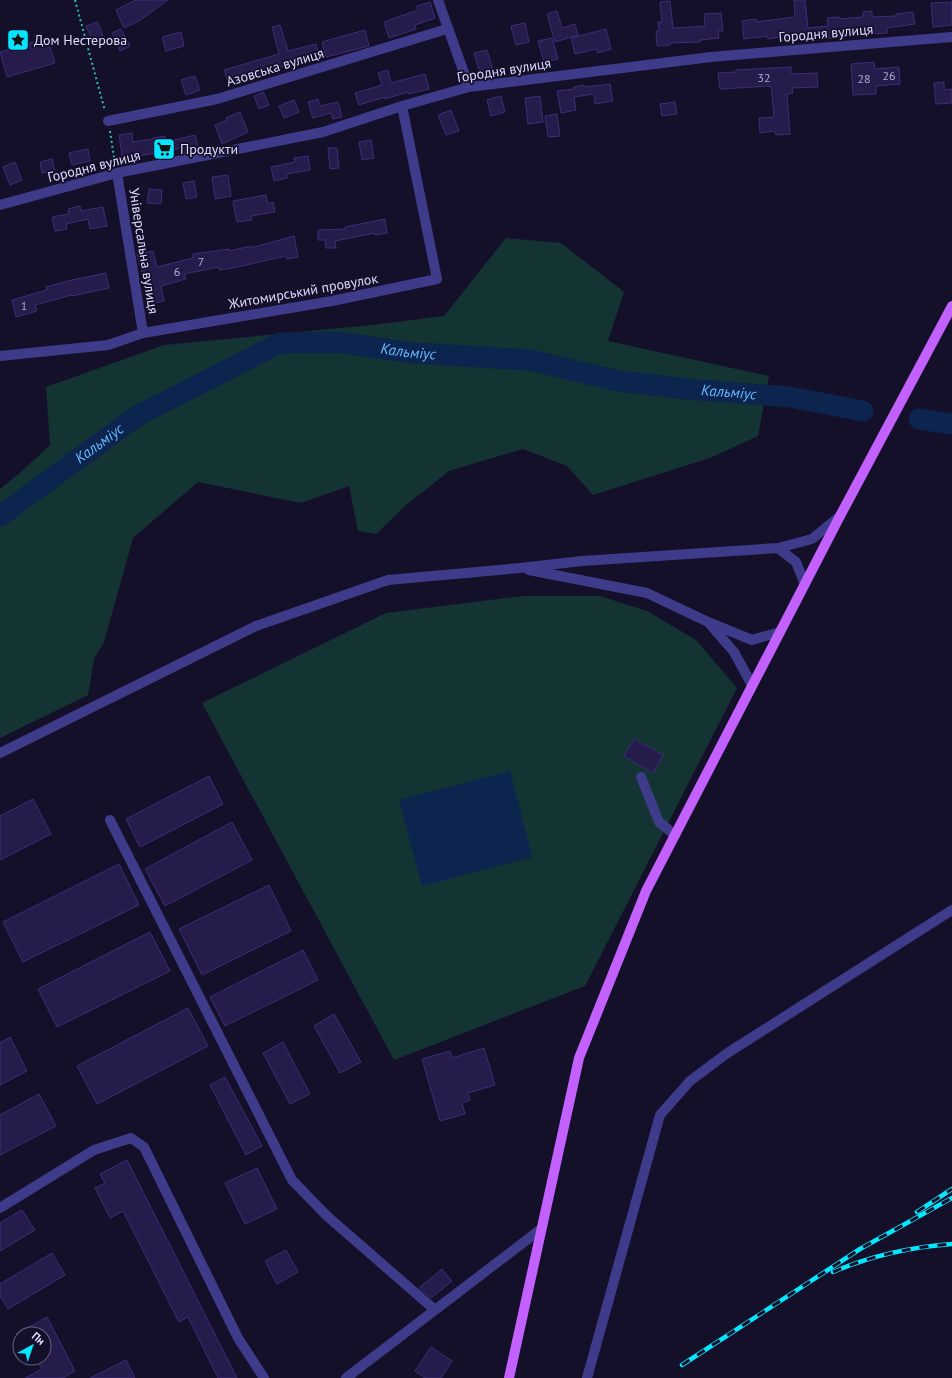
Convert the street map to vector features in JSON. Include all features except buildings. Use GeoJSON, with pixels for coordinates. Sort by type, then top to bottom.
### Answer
{"type":"FeatureCollection","features":[{"type":"Feature","properties":{"kind":"main road"},"geometry":{"type":"LineString","coordinates":[[509,1378],[579,1058],[646,891],[804,584],[952,306]]}},
{"type":"Feature","properties":{"kind":"street"},"geometry":{"type":"LineString","coordinates":[[438,0],[468,87]]}},
{"type":"Feature","properties":{"kind":"street","name":"Азовська вулиця"},"geometry":{"type":"LineString","coordinates":[[108,122],[217,99],[447,29]]}},
{"type":"Feature","properties":{"kind":"street","name":"Городня вулиця"},"geometry":{"type":"LineString","coordinates":[[0,205],[117,173],[323,132],[402,106],[468,87],[711,57],[952,38]]}},
{"type":"Feature","properties":{"kind":"street","name":"Житомирський провулок"},"geometry":{"type":"LineString","coordinates":[[0,356],[108,345],[143,333],[332,302],[437,279],[402,106]]}},
{"type":"Feature","properties":{"kind":"street","name":"Універсальна вулиця"},"geometry":{"type":"LineString","coordinates":[[117,173],[143,333]]}},
{"type":"Feature","properties":{"kind":"street"},"geometry":{"type":"LineString","coordinates":[[0,753],[256,626],[388,580],[582,561],[778,548],[812,539],[840,516]]}},
{"type":"Feature","properties":{"kind":"street"},"geometry":{"type":"LineString","coordinates":[[778,548],[796,562],[804,584]]}},
{"type":"Feature","properties":{"kind":"street"},"geometry":{"type":"LineString","coordinates":[[520,568],[647,593],[708,622],[752,640],[780,632]]}},
{"type":"Feature","properties":{"kind":"street"},"geometry":{"type":"LineString","coordinates":[[708,622],[734,652],[752,685]]}},
{"type":"Feature","properties":{"kind":"street"},"geometry":{"type":"LineString","coordinates":[[641,777],[659,822],[675,835]]}},
{"type":"Feature","properties":{"kind":"street"},"geometry":{"type":"LineString","coordinates":[[110,820],[292,1180],[327,1216],[435,1310]]}},
{"type":"Feature","properties":{"kind":"street"},"geometry":{"type":"LineString","coordinates":[[587,1378],[660,1115],[690,1081],[726,1054],[952,910]]}},
{"type":"Feature","properties":{"kind":"street"},"geometry":{"type":"LineString","coordinates":[[0,1208],[94,1150],[131,1138],[144,1147],[238,1338],[264,1378]]}},
{"type":"Feature","properties":{"kind":"street"},"geometry":{"type":"LineString","coordinates":[[346,1378],[541,1229]]}},
{"type":"Feature","properties":{"kind":"path"},"geometry":{"type":"LineString","coordinates":[[75,0],[108,122],[117,173]]}},
{"type":"Feature","properties":{"kind":"green space"},"geometry":{"type":"Polygon","coordinates":[[[506,238],[561,243],[624,292],[608,341],[769,376],[758,436],[710,458],[593,495],[567,466],[523,449],[449,471],[405,506],[376,534],[358,531],[349,486],[301,503],[198,482],[133,538],[104,642],[94,659],[88,695],[0,738],[0,489],[50,445],[46,387],[164,345],[372,325],[444,316],[506,238]]]}},
{"type":"Feature","properties":{"kind":"green space"},"geometry":{"type":"Polygon","coordinates":[[[523,596],[600,596],[647,611],[696,640],[737,688],[585,986],[394,1060],[202,703],[386,613],[523,596]]]}},
{"type":"Feature","properties":{"kind":"water"},"geometry":{"type":"Polygon","coordinates":[[[510,771],[532,857],[422,886],[399,800],[510,771]]]}},
{"type":"Feature","properties":{"kind":"waterway","name":"Кальміус"},"geometry":{"type":"LineString","coordinates":[[0,516],[137,416],[280,343],[337,342],[413,353],[530,360],[618,381],[687,389],[790,397],[863,411]]}},
{"type":"Feature","properties":{"kind":"waterway","name":"Кальміус"},"geometry":{"type":"LineString","coordinates":[[919,419],[952,424]]}},
{"type":"Feature","properties":{"kind":"railway"},"geometry":{"type":"LineString","coordinates":[[917,1212],[952,1189]]}},
{"type":"Feature","properties":{"kind":"railway"},"geometry":{"type":"LineString","coordinates":[[682,1365],[860,1249],[952,1198]]}},
{"type":"Feature","properties":{"kind":"railway"},"geometry":{"type":"LineString","coordinates":[[833,1272],[862,1261],[891,1253],[922,1247],[952,1244]]}},
{"type":"Feature","properties":{"kind":"place","name":"Дом Нестерова"},"geometry":{"type":"Point","coordinates":[18,40]}},
{"type":"Feature","properties":{"kind":"place","name":"Продукти"},"geometry":{"type":"Point","coordinates":[164,149]}}]}
